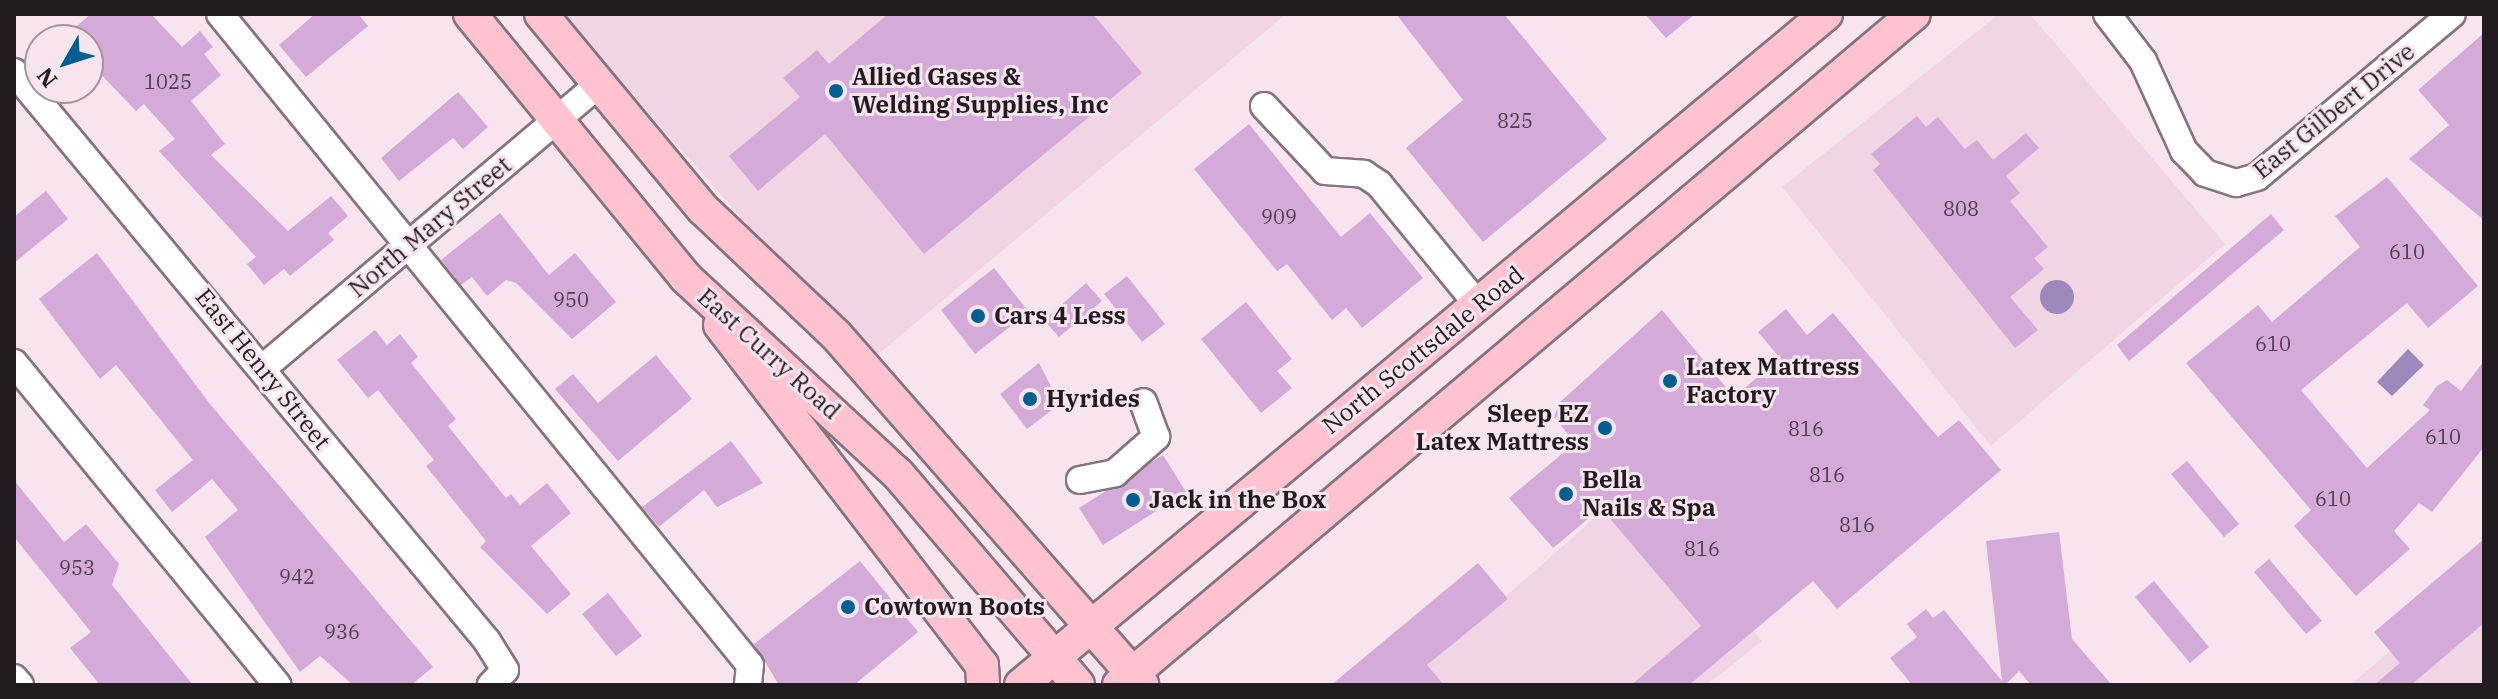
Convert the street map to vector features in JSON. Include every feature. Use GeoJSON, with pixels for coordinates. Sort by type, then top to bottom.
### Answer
{"type":"FeatureCollection","features":[{"type":"Feature","properties":{"kind":"main road","name":"East Curry Road"},"geometry":{"type":"LineString","coordinates":[[470,14],[685,277],[898,474],[1078,685]]}},
{"type":"Feature","properties":{"kind":"main road"},"geometry":{"type":"LineString","coordinates":[[541,14],[703,209],[836,335],[1091,624],[1131,681],[1914,14]]}},
{"type":"Feature","properties":{"kind":"main road","name":"North Scottsdale Road"},"geometry":{"type":"LineString","coordinates":[[1021,685],[1826,14]]}},
{"type":"Feature","properties":{"kind":"main road"},"geometry":{"type":"LineString","coordinates":[[1830,86],[1884,14]]}},
{"type":"Feature","properties":{"kind":"main road"},"geometry":{"type":"LineString","coordinates":[[685,277],[982,665],[983,685]]}},
{"type":"Feature","properties":{"kind":"street"},"geometry":{"type":"LineString","coordinates":[[220,14],[750,665],[748,685]]}},
{"type":"Feature","properties":{"kind":"street","name":"East Gilbert Drive"},"geometry":{"type":"LineString","coordinates":[[2107,14],[2143,61],[2184,151],[2205,173],[2236,183],[2257,177],[2452,14]]}},
{"type":"Feature","properties":{"kind":"street","name":"East Henry Street"},"geometry":{"type":"LineString","coordinates":[[15,71],[263,368],[498,677]]}},
{"type":"Feature","properties":{"kind":"street","name":"North Mary Street"},"geometry":{"type":"LineString","coordinates":[[263,368],[598,85]]}},
{"type":"Feature","properties":{"kind":"street"},"geometry":{"type":"LineString","coordinates":[[1264,106],[1325,171],[1364,174],[1379,184],[1478,305]]}},
{"type":"Feature","properties":{"kind":"street"},"geometry":{"type":"LineString","coordinates":[[14,363],[278,685]]}},
{"type":"Feature","properties":{"kind":"street"},"geometry":{"type":"LineString","coordinates":[[1080,480],[1115,473],[1156,437],[1143,402]]}},
{"type":"Feature","properties":{"kind":"street"},"geometry":{"type":"LineString","coordinates":[[14,678],[20,685]]}},
{"type":"Feature","properties":{"kind":"shaded area"},"geometry":{"type":"Polygon","coordinates":[[[561,14],[1286,14],[869,362],[561,14]]]}},
{"type":"Feature","properties":{"kind":"shaded area"},"geometry":{"type":"Polygon","coordinates":[[[1999,14],[2030,14],[2225,244],[1991,446],[1782,187],[1999,14]]]}},
{"type":"Feature","properties":{"kind":"shaded area"},"geometry":{"type":"Polygon","coordinates":[[[2057,280],[2069,285],[2074,297],[2069,309],[2057,314],[2045,309],[2040,297],[2045,285],[2057,280]]]}},
{"type":"Feature","properties":{"kind":"shaded area"},"geometry":{"type":"Polygon","coordinates":[[[2408,349],[2424,365],[2392,396],[2377,382],[2408,349]]]}},
{"type":"Feature","properties":{"kind":"shaded area"},"geometry":{"type":"Polygon","coordinates":[[[1631,486],[1762,641],[1707,685],[1405,685],[1631,486]]]}},
{"type":"Feature","properties":{"kind":"shaded area"},"geometry":{"type":"Polygon","coordinates":[[[2484,572],[2484,685],[2350,685],[2484,572]]]}},
{"type":"Feature","properties":{"kind":"building"},"geometry":{"type":"Polygon","coordinates":[[[91,14],[151,14],[182,47],[200,31],[213,47],[204,54],[221,75],[191,101],[225,144],[211,155],[288,231],[331,196],[348,216],[328,233],[334,240],[290,276],[284,269],[264,285],[247,264],[256,257],[159,151],[175,139],[144,104],[136,111],[104,78],[104,24],[79,24],[91,14]]]}},
{"type":"Feature","properties":{"kind":"building"},"geometry":{"type":"Polygon","coordinates":[[[315,14],[358,14],[368,26],[306,77],[279,45],[315,14]]]}},
{"type":"Feature","properties":{"kind":"building"},"geometry":{"type":"Polygon","coordinates":[[[888,14],[1093,14],[1142,73],[924,254],[825,134],[758,191],[729,156],[800,97],[783,78],[817,50],[829,64],[888,14]]]}},
{"type":"Feature","properties":{"kind":"building"},"geometry":{"type":"Polygon","coordinates":[[[1396,14],[1504,14],[1607,139],[1483,242],[1406,148],[1463,100],[1396,14]]]}},
{"type":"Feature","properties":{"kind":"building"},"geometry":{"type":"Polygon","coordinates":[[[1645,14],[1695,14],[1666,38],[1645,14]]]}},
{"type":"Feature","properties":{"kind":"building"},"geometry":{"type":"Polygon","coordinates":[[[2484,33],[2484,220],[2409,159],[2449,125],[2418,90],[2484,33]]]}},
{"type":"Feature","properties":{"kind":"building"},"geometry":{"type":"Polygon","coordinates":[[[458,92],[488,127],[463,149],[453,138],[399,181],[381,158],[458,92]]]}},
{"type":"Feature","properties":{"kind":"building"},"geometry":{"type":"Polygon","coordinates":[[[1917,116],[1926,127],[1938,117],[1965,149],[1977,140],[1993,160],[2026,133],[2039,148],[2006,176],[2020,193],[2010,201],[2048,247],[2034,258],[2044,269],[2010,297],[2038,330],[2015,348],[1873,170],[1880,164],[1871,154],[1917,116]]]}},
{"type":"Feature","properties":{"kind":"building"},"geometry":{"type":"Polygon","coordinates":[[[1249,124],[1341,237],[1370,213],[1423,278],[1362,328],[1346,308],[1332,320],[1287,264],[1277,271],[1194,169],[1249,124]]]}},
{"type":"Feature","properties":{"kind":"building"},"geometry":{"type":"Polygon","coordinates":[[[2387,177],[2478,286],[2428,328],[2407,303],[2301,390],[2367,468],[2430,410],[2423,405],[2437,386],[2447,380],[2461,391],[2484,361],[2484,447],[2432,512],[2419,503],[2394,531],[2410,549],[2356,596],[2294,526],[2311,510],[2186,363],[2258,305],[2272,322],[2360,247],[2335,216],[2387,177]]]}},
{"type":"Feature","properties":{"kind":"building"},"geometry":{"type":"Polygon","coordinates":[[[46,191],[68,219],[14,263],[14,217],[46,191]]]}},
{"type":"Feature","properties":{"kind":"building"},"geometry":{"type":"Polygon","coordinates":[[[500,213],[549,275],[575,253],[616,302],[572,339],[516,283],[506,280],[487,296],[472,277],[461,285],[441,260],[500,213]]]}},
{"type":"Feature","properties":{"kind":"building"},"geometry":{"type":"Polygon","coordinates":[[[2271,214],[2284,230],[2129,361],[2117,345],[2271,214]]]}},
{"type":"Feature","properties":{"kind":"building"},"geometry":{"type":"Polygon","coordinates":[[[97,253],[210,404],[433,667],[411,685],[353,685],[320,656],[300,672],[205,537],[238,510],[212,479],[172,512],[155,490],[193,460],[116,365],[100,379],[39,299],[97,253]]]}},
{"type":"Feature","properties":{"kind":"building","name":"Cars 4 Less"},"geometry":{"type":"Polygon","coordinates":[[[994,268],[1029,312],[975,354],[941,310],[994,268]]]}},
{"type":"Feature","properties":{"kind":"building"},"geometry":{"type":"Polygon","coordinates":[[[1127,276],[1165,324],[1142,342],[1104,294],[1127,276]]]}},
{"type":"Feature","properties":{"kind":"building"},"geometry":{"type":"Polygon","coordinates":[[[1086,283],[1102,301],[1059,337],[1044,320],[1086,283]]]}},
{"type":"Feature","properties":{"kind":"building"},"geometry":{"type":"Polygon","coordinates":[[[1246,302],[1292,359],[1277,371],[1292,388],[1261,413],[1201,339],[1246,302]]]}},
{"type":"Feature","properties":{"kind":"building"},"geometry":{"type":"Polygon","coordinates":[[[1786,309],[1807,335],[1833,313],[1938,437],[1959,420],[2001,470],[1837,609],[1813,581],[1689,685],[1631,685],[1701,626],[1601,508],[1553,548],[1509,498],[1575,443],[1554,417],[1559,403],[1662,310],[1734,397],[1780,358],[1758,332],[1786,309]]]}},
{"type":"Feature","properties":{"kind":"building"},"geometry":{"type":"Polygon","coordinates":[[[375,330],[387,345],[400,334],[418,357],[411,363],[456,419],[448,426],[506,498],[511,494],[520,505],[547,483],[571,513],[531,546],[571,594],[547,614],[480,547],[486,541],[426,466],[434,460],[378,390],[368,398],[337,360],[375,330]]]}},
{"type":"Feature","properties":{"kind":"building"},"geometry":{"type":"Polygon","coordinates":[[[656,355],[692,399],[618,461],[555,389],[573,374],[598,403],[656,355]]]}},
{"type":"Feature","properties":{"kind":"building","name":"Hyrides"},"geometry":{"type":"Polygon","coordinates":[[[1039,363],[1060,404],[1027,429],[1000,394],[1039,363]]]}},
{"type":"Feature","properties":{"kind":"building"},"geometry":{"type":"Polygon","coordinates":[[[731,441],[763,483],[717,507],[704,490],[659,527],[642,507],[731,441]]]}},
{"type":"Feature","properties":{"kind":"building","name":"Jack in the Box"},"geometry":{"type":"Polygon","coordinates":[[[1163,455],[1186,492],[1103,545],[1079,508],[1163,455]]]}},
{"type":"Feature","properties":{"kind":"building"},"geometry":{"type":"Polygon","coordinates":[[[2187,461],[2239,524],[2224,537],[2171,474],[2187,461]]]}},
{"type":"Feature","properties":{"kind":"building"},"geometry":{"type":"Polygon","coordinates":[[[14,480],[64,542],[86,524],[119,564],[112,585],[193,685],[100,685],[70,648],[91,632],[14,537],[14,480]]]}},
{"type":"Feature","properties":{"kind":"building"},"geometry":{"type":"Polygon","coordinates":[[[2059,532],[2072,639],[2112,685],[2031,685],[2019,671],[2005,685],[1912,685],[1890,658],[1917,637],[1907,624],[1926,609],[1933,618],[1944,610],[2002,681],[1986,541],[2059,532]]]}},
{"type":"Feature","properties":{"kind":"building"},"geometry":{"type":"Polygon","coordinates":[[[2484,539],[2484,623],[2411,685],[2374,685],[2400,663],[2374,632],[2484,539]]]}},
{"type":"Feature","properties":{"kind":"building"},"geometry":{"type":"Polygon","coordinates":[[[2269,559],[2322,621],[2306,634],[2254,572],[2269,559]]]}},
{"type":"Feature","properties":{"kind":"building","name":"Cowtown Boots"},"geometry":{"type":"Polygon","coordinates":[[[860,561],[918,632],[854,685],[779,685],[754,644],[860,561]]]}},
{"type":"Feature","properties":{"kind":"building"},"geometry":{"type":"Polygon","coordinates":[[[1478,563],[1508,599],[1427,665],[1444,685],[1331,685],[1478,563]]]}},
{"type":"Feature","properties":{"kind":"building"},"geometry":{"type":"Polygon","coordinates":[[[2154,581],[2209,647],[2190,663],[2135,597],[2154,581]]]}},
{"type":"Feature","properties":{"kind":"building"},"geometry":{"type":"Polygon","coordinates":[[[608,593],[642,636],[616,656],[582,614],[608,593]]]}},
{"type":"Feature","properties":{"kind":"place","name":"Allied Gases & Welding Supplies, Inc"},"geometry":{"type":"Point","coordinates":[836,91]}},
{"type":"Feature","properties":{"kind":"place","name":"Cars 4 Less"},"geometry":{"type":"Point","coordinates":[978,316]}},
{"type":"Feature","properties":{"kind":"place","name":"Latex Mattress Factory"},"geometry":{"type":"Point","coordinates":[1670,381]}},
{"type":"Feature","properties":{"kind":"place","name":"Hyrides"},"geometry":{"type":"Point","coordinates":[1030,399]}},
{"type":"Feature","properties":{"kind":"place","name":"Sleep EZ Latex Mattress"},"geometry":{"type":"Point","coordinates":[1605,428]}},
{"type":"Feature","properties":{"kind":"place","name":"Bella Nails & Spa"},"geometry":{"type":"Point","coordinates":[1566,494]}},
{"type":"Feature","properties":{"kind":"place","name":"Jack in the Box"},"geometry":{"type":"Point","coordinates":[1133,500]}},
{"type":"Feature","properties":{"kind":"place","name":"Cowtown Boots"},"geometry":{"type":"Point","coordinates":[848,607]}}]}
